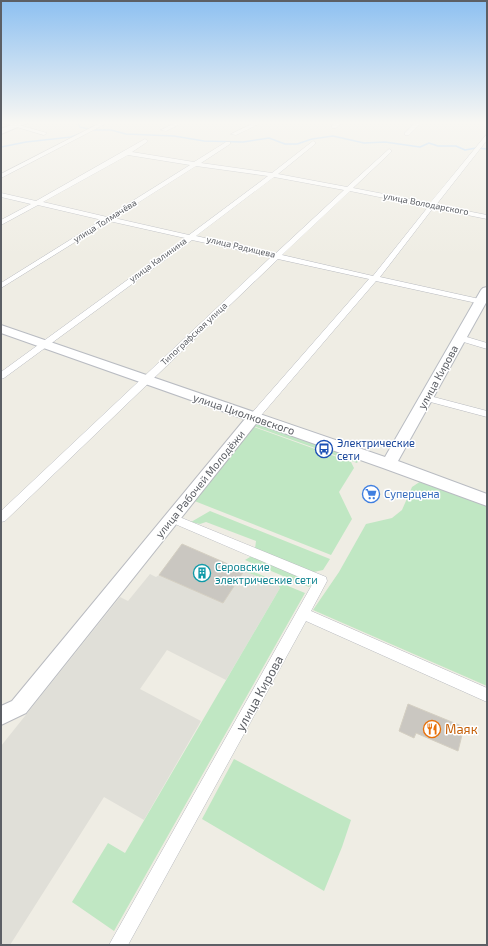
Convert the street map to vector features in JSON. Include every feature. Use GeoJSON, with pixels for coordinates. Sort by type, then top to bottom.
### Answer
{"type":"FeatureCollection","features":[{"type":"Feature","properties":{"kind":"main road","name":"улица Кирова"},"geometry":{"type":"LineString","coordinates":[[389,464],[485,296]]}},
{"type":"Feature","properties":{"kind":"main road","name":"улица Циолковского"},"geometry":{"type":"LineString","coordinates":[[1,329],[389,464],[487,500]]}},
{"type":"Feature","properties":{"kind":"street"},"geometry":{"type":"LineString","coordinates":[[1,176],[18,167]]}},
{"type":"Feature","properties":{"kind":"street"},"geometry":{"type":"LineString","coordinates":[[1,223],[102,167]]}},
{"type":"Feature","properties":{"kind":"street","name":"улица Толмачёва"},"geometry":{"type":"LineString","coordinates":[[1,286],[190,167]]}},
{"type":"Feature","properties":{"kind":"street","name":"улица Володарского"},"geometry":{"type":"LineString","coordinates":[[224,167],[349,189],[487,217]]}},
{"type":"Feature","properties":{"kind":"street","name":"улица Калинина"},"geometry":{"type":"LineString","coordinates":[[1,376],[284,167]]}},
{"type":"Feature","properties":{"kind":"street","name":"Типографская улица"},"geometry":{"type":"LineString","coordinates":[[1,518],[145,380],[372,167]]}},
{"type":"Feature","properties":{"kind":"street","name":"улица Рабочей Молодёжи"},"geometry":{"type":"LineString","coordinates":[[1,716],[19,707],[254,417],[374,278],[463,167]]}},
{"type":"Feature","properties":{"kind":"street","name":"улица Радищева"},"geometry":{"type":"LineString","coordinates":[[1,195],[191,236],[374,278],[485,296]]}},
{"type":"Feature","properties":{"kind":"street"},"geometry":{"type":"LineString","coordinates":[[460,338],[487,346]]}},
{"type":"Feature","properties":{"kind":"street"},"geometry":{"type":"LineString","coordinates":[[426,398],[487,414]]}},
{"type":"Feature","properties":{"kind":"street","name":"улица Кирова"},"geometry":{"type":"LineString","coordinates":[[118,945],[321,582],[172,518]]}},
{"type":"Feature","properties":{"kind":"street"},"geometry":{"type":"LineString","coordinates":[[303,614],[487,695]]}},
{"type":"Feature","properties":{"kind":"shaded area"},"geometry":{"type":"Polygon","coordinates":[[[244,571],[277,584],[280,588],[226,680],[167,650],[140,689],[201,721],[144,820],[104,797],[10,945],[1,945],[1,746],[120,597],[128,601],[150,574],[156,577],[159,575],[223,603],[244,571]]]}},
{"type":"Feature","properties":{"kind":"green space"},"geometry":{"type":"Polygon","coordinates":[[[254,417],[362,455],[357,463],[248,424],[254,417]]]}},
{"type":"Feature","properties":{"kind":"green space"},"geometry":{"type":"Polygon","coordinates":[[[254,427],[351,462],[354,468],[339,492],[352,519],[331,555],[192,500],[254,427]]]}},
{"type":"Feature","properties":{"kind":"green space"},"geometry":{"type":"Polygon","coordinates":[[[421,481],[487,505],[487,686],[313,610],[339,572],[366,524],[392,518],[402,510],[412,487],[421,481]]]}},
{"type":"Feature","properties":{"kind":"green space"},"geometry":{"type":"Polygon","coordinates":[[[210,511],[330,559],[323,570],[314,572],[255,549],[256,541],[206,522],[200,524],[191,522],[210,511]]]}},
{"type":"Feature","properties":{"kind":"green space"},"geometry":{"type":"Polygon","coordinates":[[[250,557],[256,557],[311,580],[312,584],[309,587],[245,560],[250,557]]]}},
{"type":"Feature","properties":{"kind":"green space"},"geometry":{"type":"Polygon","coordinates":[[[247,569],[305,593],[114,931],[72,902],[108,843],[125,853],[280,588],[277,584],[244,571],[247,569]]]}},
{"type":"Feature","properties":{"kind":"green space"},"geometry":{"type":"Polygon","coordinates":[[[234,759],[351,820],[324,891],[202,819],[234,759]]]}},
{"type":"Feature","properties":{"kind":"building","name":"Серовские электрические сети"},"geometry":{"type":"Polygon","coordinates":[[[182,544],[244,571],[223,603],[159,575],[182,544]]]}},
{"type":"Feature","properties":{"kind":"building","name":"Маяк"},"geometry":{"type":"Polygon","coordinates":[[[408,704],[464,727],[458,751],[416,733],[414,738],[399,731],[408,704]]]}},
{"type":"Feature","properties":{"kind":"place","name":"Электрические сети"},"geometry":{"type":"Point","coordinates":[324,449]}},
{"type":"Feature","properties":{"kind":"place","name":"Суперцена"},"geometry":{"type":"Point","coordinates":[371,494]}},
{"type":"Feature","properties":{"kind":"place","name":"Серовские электрические сети"},"geometry":{"type":"Point","coordinates":[202,573]}},
{"type":"Feature","properties":{"kind":"place","name":"Маяк"},"geometry":{"type":"Point","coordinates":[432,729]}}]}
